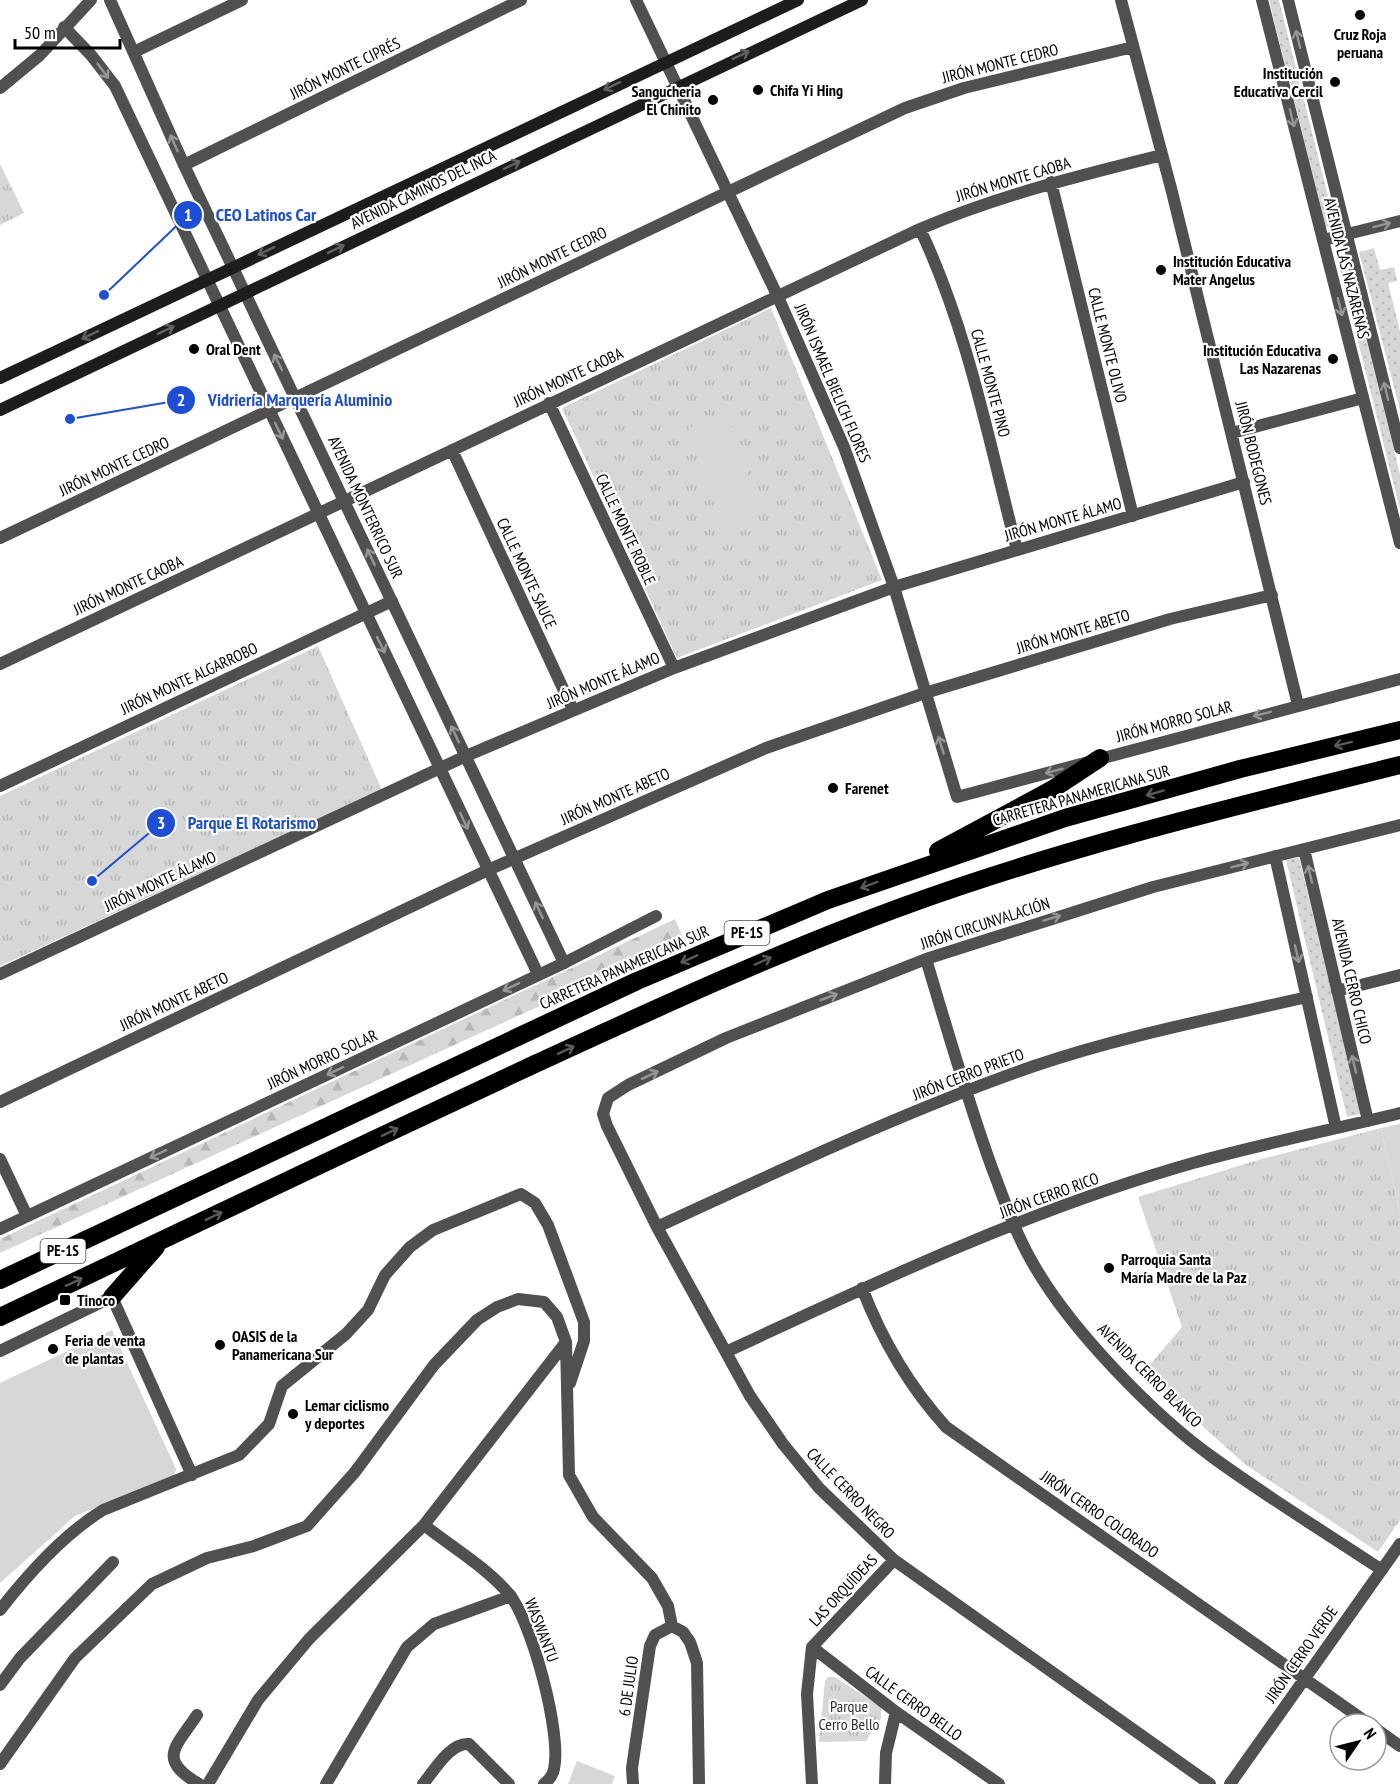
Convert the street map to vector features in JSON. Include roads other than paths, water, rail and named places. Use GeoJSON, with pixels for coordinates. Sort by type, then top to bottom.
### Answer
{"type":"FeatureCollection","features":[{"type":"Feature","properties":{"kind":"highway","name":"CARRETERA PANAMERICANA SUR"},"geometry":{"type":"LineString","coordinates":[[0,1280],[637,981],[767,924],[893,876],[1065,818],[1240,769],[1400,730]]}},
{"type":"Feature","properties":{"kind":"highway"},"geometry":{"type":"LineString","coordinates":[[893,876],[1053,789],[1100,758]]}},
{"type":"Feature","properties":{"kind":"highway","name":"PE-1S"},"geometry":{"type":"LineString","coordinates":[[0,1317],[632,1019],[842,929],[990,876],[1074,850],[1247,801],[1400,767]]}},
{"type":"Feature","properties":{"kind":"highway"},"geometry":{"type":"LineString","coordinates":[[112,1297],[161,1241]]}},
{"type":"Feature","properties":{"kind":"main road","name":"AVENIDA CAMINOS DEL INCA"},"geometry":{"type":"LineString","coordinates":[[0,378],[665,61],[798,0]]}},
{"type":"Feature","properties":{"kind":"main road","name":"AVENIDA CAMINOS DEL INCA"},"geometry":{"type":"LineString","coordinates":[[0,410],[862,0]]}},
{"type":"Feature","properties":{"kind":"street"},"geometry":{"type":"LineString","coordinates":[[0,88],[40,55],[91,0]]}},
{"type":"Feature","properties":{"kind":"street","name":"AVENIDA MONTERRICO SUR"},"geometry":{"type":"LineString","coordinates":[[110,0],[184,165],[564,963]]}},
{"type":"Feature","properties":{"kind":"street"},"geometry":{"type":"LineString","coordinates":[[134,52],[242,0]]}},
{"type":"Feature","properties":{"kind":"street","name":"JIRÓN MONTE CIPRÉS"},"geometry":{"type":"LineString","coordinates":[[184,165],[521,0]]}},
{"type":"Feature","properties":{"kind":"street","name":"JIRÓN ISMAEL BIELICH FLORES"},"geometry":{"type":"LineString","coordinates":[[636,0],[778,297],[844,447],[894,587],[957,797]]}},
{"type":"Feature","properties":{"kind":"street","name":"JIRÓN BODEGONES"},"geometry":{"type":"LineString","coordinates":[[1121,0],[1232,433],[1298,705]]}},
{"type":"Feature","properties":{"kind":"street","name":"AVENIDA LAS NAZARENAS"},"geometry":{"type":"LineString","coordinates":[[1262,0],[1400,543]]}},
{"type":"Feature","properties":{"kind":"street","name":"AVENIDA LAS NAZARENAS"},"geometry":{"type":"LineString","coordinates":[[1288,0],[1400,448]]}},
{"type":"Feature","properties":{"kind":"street"},"geometry":{"type":"LineString","coordinates":[[64,27],[91,55],[115,87],[538,974]]}},
{"type":"Feature","properties":{"kind":"street","name":"JIRÓN MONTE CEDRO"},"geometry":{"type":"LineString","coordinates":[[0,538],[905,108],[964,88],[1133,47]]}},
{"type":"Feature","properties":{"kind":"street","name":"JIRÓN MONTE CAOBA"},"geometry":{"type":"LineString","coordinates":[[0,664],[920,229],[978,204],[1051,182],[1162,155]]}},
{"type":"Feature","properties":{"kind":"street","name":"CALLE MONTE OLIVO"},"geometry":{"type":"LineString","coordinates":[[1051,182],[1132,516]]}},
{"type":"Feature","properties":{"kind":"street"},"geometry":{"type":"LineString","coordinates":[[1323,240],[1400,221]]}},
{"type":"Feature","properties":{"kind":"street","name":"CALLE MONTE PINO"},"geometry":{"type":"LineString","coordinates":[[920,229],[939,269],[957,319],[1017,550]]}},
{"type":"Feature","properties":{"kind":"street"},"geometry":{"type":"LineString","coordinates":[[1232,433],[1363,398]]}},
{"type":"Feature","properties":{"kind":"street","name":"CALLE MONTE ROBLE"},"geometry":{"type":"LineString","coordinates":[[549,404],[674,668]]}},
{"type":"Feature","properties":{"kind":"street","name":"CALLE MONTE SAUCE"},"geometry":{"type":"LineString","coordinates":[[452,450],[573,710]]}},
{"type":"Feature","properties":{"kind":"street","name":"JIRÓN MONTE ÁLAMO"},"geometry":{"type":"LineString","coordinates":[[0,974],[466,756],[674,668],[894,587],[1244,482]]}},
{"type":"Feature","properties":{"kind":"street","name":"JIRÓN MONTE ABETO"},"geometry":{"type":"LineString","coordinates":[[0,1102],[488,870],[766,748],[925,693],[1170,619],[1272,595]]}},
{"type":"Feature","properties":{"kind":"street","name":"JIRÓN MONTE ALGARROBO"},"geometry":{"type":"LineString","coordinates":[[0,786],[392,601]]}},
{"type":"Feature","properties":{"kind":"street","name":"JIRÓN MORRO SOLAR"},"geometry":{"type":"LineString","coordinates":[[957,797],[1400,679]]}},
{"type":"Feature","properties":{"kind":"street","name":"JIRÓN CIRCUNVALACIÓN"},"geometry":{"type":"LineString","coordinates":[[603,1108],[609,1098],[628,1085],[726,1038],[926,959],[1153,887],[1400,825]]}},
{"type":"Feature","properties":{"kind":"street","name":"AVENIDA CERRO CHICO"},"geometry":{"type":"LineString","coordinates":[[1304,849],[1368,1121]]}},
{"type":"Feature","properties":{"kind":"street"},"geometry":{"type":"LineString","coordinates":[[1275,856],[1336,1128]]}},
{"type":"Feature","properties":{"kind":"street","name":"JIRÓN MORRO SOLAR"},"geometry":{"type":"LineString","coordinates":[[0,1229],[564,963],[656,916]]}},
{"type":"Feature","properties":{"kind":"street","name":"AVENIDA CERRO BLANCO"},"geometry":{"type":"LineString","coordinates":[[926,959],[966,1092],[1013,1225],[1043,1278],[1102,1355],[1185,1435],[1214,1459],[1382,1570]]}},
{"type":"Feature","properties":{"kind":"street"},"geometry":{"type":"LineString","coordinates":[[1337,991],[1400,975]]}},
{"type":"Feature","properties":{"kind":"street","name":"JIRÓN CERRO PRIETO"},"geometry":{"type":"LineString","coordinates":[[657,1227],[861,1135],[1035,1066],[1151,1033],[1307,998]]}},
{"type":"Feature","properties":{"kind":"street","name":"CALLE CERRO NEGRO"},"geometry":{"type":"LineString","coordinates":[[603,1108],[607,1126],[657,1227],[750,1396],[783,1444],[819,1488],[894,1560],[1210,1784]]}},
{"type":"Feature","properties":{"kind":"street","name":"JIRÓN CERRO RICO"},"geometry":{"type":"LineString","coordinates":[[726,1352],[930,1257],[1013,1225],[1193,1163],[1400,1113]]}},
{"type":"Feature","properties":{"kind":"street"},"geometry":{"type":"LineString","coordinates":[[0,1159],[27,1216]]}},
{"type":"Feature","properties":{"kind":"street"},"geometry":{"type":"LineString","coordinates":[[0,1610],[14,1592],[87,1520],[103,1510],[239,1455],[261,1435],[269,1424],[282,1386],[346,1334],[368,1310],[385,1275],[410,1247],[433,1230],[521,1194],[535,1203],[548,1225],[584,1322],[584,1341],[567,1393]]}},
{"type":"Feature","properties":{"kind":"street","name":"JIRÓN CERRO COLORADO"},"geometry":{"type":"LineString","coordinates":[[862,1288],[885,1341],[927,1406],[946,1427],[1352,1712]]}},
{"type":"Feature","properties":{"kind":"street"},"geometry":{"type":"LineString","coordinates":[[0,1351],[112,1297],[192,1475]]}},
{"type":"Feature","properties":{"kind":"street"},"geometry":{"type":"LineString","coordinates":[[0,1764],[75,1658],[152,1584],[184,1567],[214,1555],[254,1546],[307,1527],[355,1472],[434,1365],[477,1320],[497,1307],[518,1299],[544,1302],[557,1317],[566,1342],[569,1475],[593,1517],[652,1578],[668,1606],[672,1626],[683,1632],[690,1642],[696,1663],[699,1784]]}},
{"type":"Feature","properties":{"kind":"street"},"geometry":{"type":"LineString","coordinates":[[208,1784],[258,1700],[309,1639],[424,1525],[566,1342]]}},
{"type":"Feature","properties":{"kind":"street","name":"WASWANTU"},"geometry":{"type":"LineString","coordinates":[[424,1525],[500,1584],[511,1596],[532,1642],[553,1720],[554,1769],[544,1784]]}},
{"type":"Feature","properties":{"kind":"street","name":"JIRÓN CERRO VERDE"},"geometry":{"type":"LineString","coordinates":[[1230,1784],[1400,1544]]}},
{"type":"Feature","properties":{"kind":"street","name":"LAS ORQUÍDEAS"},"geometry":{"type":"LineString","coordinates":[[812,1784],[807,1694],[812,1647],[894,1560]]}},
{"type":"Feature","properties":{"kind":"street"},"geometry":{"type":"LineString","coordinates":[[0,1685],[20,1658],[113,1562]]}},
{"type":"Feature","properties":{"kind":"street"},"geometry":{"type":"LineString","coordinates":[[326,1784],[407,1647],[434,1624],[511,1596]]}},
{"type":"Feature","properties":{"kind":"street","name":"6 DE JULIO"},"geometry":{"type":"LineString","coordinates":[[633,1784],[632,1768],[650,1646],[655,1635],[672,1626]]}},
{"type":"Feature","properties":{"kind":"street","name":"CALLE CERRO BELLO"},"geometry":{"type":"LineString","coordinates":[[812,1647],[896,1712],[999,1784]]}},
{"type":"Feature","properties":{"kind":"street"},"geometry":{"type":"LineString","coordinates":[[885,1784],[886,1753],[896,1712]]}},
{"type":"Feature","properties":{"kind":"street"},"geometry":{"type":"LineString","coordinates":[[197,1715],[173,1750],[173,1760],[179,1772],[199,1784]]}},
{"type":"Feature","properties":{"kind":"street"},"geometry":{"type":"LineString","coordinates":[[423,1784],[454,1748],[462,1743],[469,1744],[509,1784]]}},
{"type":"Feature","properties":{"kind":"street"},"geometry":{"type":"LineString","coordinates":[[173,1784],[179,1772]]}},
{"type":"Feature","properties":{"kind":"place","name":"Cruz Roja peruana"},"geometry":{"type":"Point","coordinates":[1360,15]}},
{"type":"Feature","properties":{"kind":"place","name":"Institución Educativa Cercil"},"geometry":{"type":"Point","coordinates":[1335,82]}},
{"type":"Feature","properties":{"kind":"place","name":"Chifa Yi Hing"},"geometry":{"type":"Point","coordinates":[758,90]}},
{"type":"Feature","properties":{"kind":"place","name":"Sangucheria El Chinito"},"geometry":{"type":"Point","coordinates":[713,100]}},
{"type":"Feature","properties":{"kind":"place","name":"Institución Educativa Mater Angelus"},"geometry":{"type":"Point","coordinates":[1161,270]}},
{"type":"Feature","properties":{"kind":"place","name":"CEO Latinos Car"},"geometry":{"type":"Point","coordinates":[104,295]}},
{"type":"Feature","properties":{"kind":"place","name":"Oral Dent"},"geometry":{"type":"Point","coordinates":[194,349]}},
{"type":"Feature","properties":{"kind":"place","name":"Institución Educativa Las Nazarenas"},"geometry":{"type":"Point","coordinates":[1333,359]}},
{"type":"Feature","properties":{"kind":"place","name":"Vidriería Marquería Aluminio"},"geometry":{"type":"Point","coordinates":[70,419]}},
{"type":"Feature","properties":{"kind":"place","name":"Farenet"},"geometry":{"type":"Point","coordinates":[833,788]}},
{"type":"Feature","properties":{"kind":"place","name":"Parque El Rotarismo"},"geometry":{"type":"Point","coordinates":[92,881]}},
{"type":"Feature","properties":{"kind":"place","name":"Parroquia Santa María Madre de la Paz"},"geometry":{"type":"Point","coordinates":[1109,1268]}},
{"type":"Feature","properties":{"kind":"place","name":"Tinoco"},"geometry":{"type":"Point","coordinates":[65,1300]}},
{"type":"Feature","properties":{"kind":"place","name":"OASIS de la Panamericana Sur"},"geometry":{"type":"Point","coordinates":[220,1345]}},
{"type":"Feature","properties":{"kind":"place","name":"Feria de venta de plantas"},"geometry":{"type":"Point","coordinates":[53,1349]}},
{"type":"Feature","properties":{"kind":"place","name":"Lemar ciclismo y deportes"},"geometry":{"type":"Point","coordinates":[293,1414]}},
{"type":"Feature","properties":{"kind":"park label","name":"Parque Cerro Bello"},"geometry":{"type":"Point","coordinates":[849,1715]}}]}
